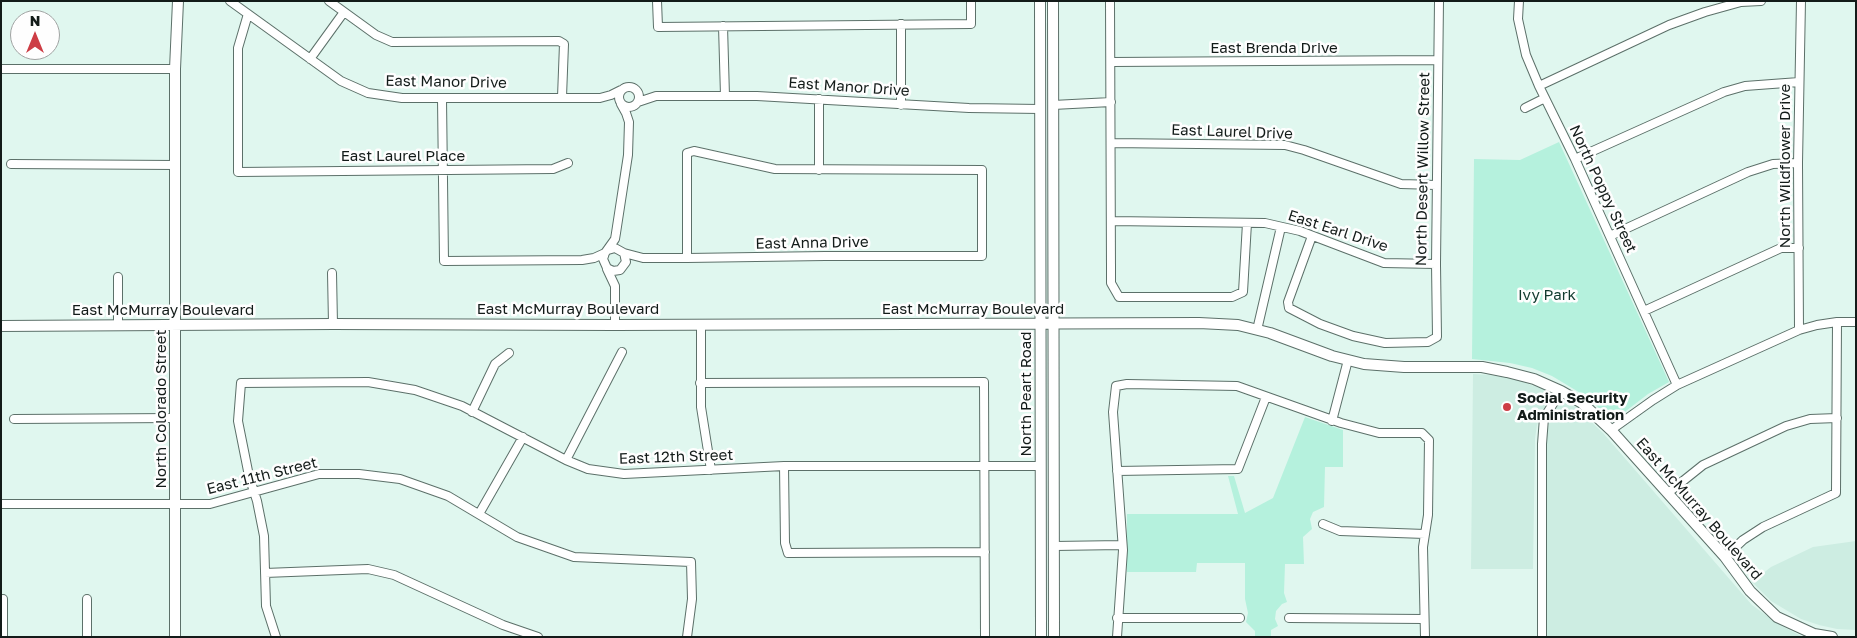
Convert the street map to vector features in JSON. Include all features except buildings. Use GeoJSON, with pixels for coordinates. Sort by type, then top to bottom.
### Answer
{"type":"FeatureCollection","features":[{"type":"Feature","properties":{"kind":"street","name":"North Colorado Street"},"geometry":{"type":"LineString","coordinates":[[175,637],[175,69],[178,1]]}},
{"type":"Feature","properties":{"kind":"street","name":"East Manor Drive"},"geometry":{"type":"LineString","coordinates":[[230,1],[341,81],[368,93],[402,98],[442,99],[600,98],[611,96],[621,90]]}},
{"type":"Feature","properties":{"kind":"street"},"geometry":{"type":"LineString","coordinates":[[329,1],[376,35],[392,42],[559,42],[564,44],[562,97]]}},
{"type":"Feature","properties":{"kind":"street"},"geometry":{"type":"LineString","coordinates":[[657,1],[658,27],[971,24],[971,1]]}},
{"type":"Feature","properties":{"kind":"street","name":"North Peart Road"},"geometry":{"type":"LineString","coordinates":[[1040,1],[1041,637]]}},
{"type":"Feature","properties":{"kind":"street","name":"North Peart Road"},"geometry":{"type":"LineString","coordinates":[[1053,1],[1054,637]]}},
{"type":"Feature","properties":{"kind":"street"},"geometry":{"type":"LineString","coordinates":[[1110,1],[1111,283],[1119,297],[1232,297],[1243,292],[1247,223]]}},
{"type":"Feature","properties":{"kind":"street","name":"North Desert Willow Street"},"geometry":{"type":"LineString","coordinates":[[1312,236],[1288,302],[1289,308],[1320,324],[1353,336],[1385,342],[1428,342],[1437,337],[1436,185],[1439,1]]}},
{"type":"Feature","properties":{"kind":"street","name":"North Poppy Street"},"geometry":{"type":"LineString","coordinates":[[1518,1],[1518,19],[1526,55],[1677,385]]}},
{"type":"Feature","properties":{"kind":"street"},"geometry":{"type":"LineString","coordinates":[[1539,86],[1669,26],[1705,12],[1742,2],[1761,1]]}},
{"type":"Feature","properties":{"kind":"street","name":"North Wildflower Drive"},"geometry":{"type":"LineString","coordinates":[[1799,330],[1798,163],[1801,1]]}},
{"type":"Feature","properties":{"kind":"street"},"geometry":{"type":"LineString","coordinates":[[310,59],[344,12]]}},
{"type":"Feature","properties":{"kind":"street","name":"East Laurel Place"},"geometry":{"type":"LineString","coordinates":[[248,14],[238,48],[238,172],[553,169],[568,163]]}},
{"type":"Feature","properties":{"kind":"street"},"geometry":{"type":"LineString","coordinates":[[901,24],[901,104]]}},
{"type":"Feature","properties":{"kind":"street"},"geometry":{"type":"LineString","coordinates":[[723,26],[725,96]]}},
{"type":"Feature","properties":{"kind":"street","name":"East Brenda Drive"},"geometry":{"type":"LineString","coordinates":[[1111,62],[1438,60]]}},
{"type":"Feature","properties":{"kind":"street"},"geometry":{"type":"LineString","coordinates":[[1,69],[175,69]]}},
{"type":"Feature","properties":{"kind":"street"},"geometry":{"type":"LineString","coordinates":[[1575,159],[1724,92],[1745,86],[1799,82]]}},
{"type":"Feature","properties":{"kind":"street"},"geometry":{"type":"LineString","coordinates":[[615,325],[615,286],[603,259],[615,240],[628,155],[629,122],[618,95],[621,90],[629,86],[635,88],[639,94],[629,122]]}},
{"type":"Feature","properties":{"kind":"street","name":"East Manor Drive"},"geometry":{"type":"LineString","coordinates":[[635,88],[656,96]]}},
{"type":"Feature","properties":{"kind":"street","name":"East Manor Drive"},"geometry":{"type":"LineString","coordinates":[[637,103],[656,96],[757,96],[968,108],[1040,109]]}},
{"type":"Feature","properties":{"kind":"street","name":"East Manor Drive"},"geometry":{"type":"LineString","coordinates":[[600,98],[621,104]]}},
{"type":"Feature","properties":{"kind":"street"},"geometry":{"type":"LineString","coordinates":[[1525,108],[1545,98]]}},
{"type":"Feature","properties":{"kind":"street"},"geometry":{"type":"LineString","coordinates":[[442,99],[444,261],[582,260],[594,258],[615,248],[623,252]]}},
{"type":"Feature","properties":{"kind":"street"},"geometry":{"type":"LineString","coordinates":[[687,258],[687,153],[694,151],[775,169],[819,170],[819,99]]}},
{"type":"Feature","properties":{"kind":"street"},"geometry":{"type":"LineString","coordinates":[[1053,105],[1111,102]]}},
{"type":"Feature","properties":{"kind":"street"},"geometry":{"type":"LineString","coordinates":[[621,104],[628,107],[637,103]]}},
{"type":"Feature","properties":{"kind":"street","name":"East Laurel Drive"},"geometry":{"type":"LineString","coordinates":[[1111,143],[1285,146],[1304,150],[1401,184],[1436,185]]}},
{"type":"Feature","properties":{"kind":"street"},"geometry":{"type":"LineString","coordinates":[[1610,236],[1748,172],[1773,164],[1798,163]]}},
{"type":"Feature","properties":{"kind":"street"},"geometry":{"type":"LineString","coordinates":[[11,164],[176,165]]}},
{"type":"Feature","properties":{"kind":"street","name":"East Anna Drive"},"geometry":{"type":"LineString","coordinates":[[623,252],[643,258],[982,256],[982,170],[819,170]]}},
{"type":"Feature","properties":{"kind":"street","name":"East Earl Drive"},"geometry":{"type":"LineString","coordinates":[[1111,221],[1265,223],[1312,236],[1384,263],[1436,264]]}},
{"type":"Feature","properties":{"kind":"street"},"geometry":{"type":"LineString","coordinates":[[1257,330],[1281,227]]}},
{"type":"Feature","properties":{"kind":"street"},"geometry":{"type":"LineString","coordinates":[[615,286],[626,259],[616,233]]}},
{"type":"Feature","properties":{"kind":"street"},"geometry":{"type":"LineString","coordinates":[[1644,311],[1781,248],[1799,248]]}},
{"type":"Feature","properties":{"kind":"street","name":"East Anna Drive"},"geometry":{"type":"LineString","coordinates":[[624,267],[643,258]]}},
{"type":"Feature","properties":{"kind":"street"},"geometry":{"type":"LineString","coordinates":[[582,260],[617,271],[624,267]]}},
{"type":"Feature","properties":{"kind":"street"},"geometry":{"type":"LineString","coordinates":[[332,273],[333,324]]}},
{"type":"Feature","properties":{"kind":"street"},"geometry":{"type":"LineString","coordinates":[[118,277],[118,325]]}},
{"type":"Feature","properties":{"kind":"street"},"geometry":{"type":"LineString","coordinates":[[1724,557],[1743,540],[1763,528],[1836,493],[1837,322]]}},
{"type":"Feature","properties":{"kind":"street"},"geometry":{"type":"LineString","coordinates":[[1611,430],[1677,385],[1799,330],[1837,322],[1856,322]]}},
{"type":"Feature","properties":{"kind":"street","name":"East McMurray Boulevard"},"geometry":{"type":"LineString","coordinates":[[1,326],[1199,323],[1238,325],[1270,333],[1332,356],[1364,364],[1404,367],[1482,367],[1534,379],[1561,391],[1582,403],[1611,430],[1724,557],[1750,591],[1777,617],[1814,635],[1832,637]]}},
{"type":"Feature","properties":{"kind":"street"},"geometry":{"type":"LineString","coordinates":[[700,324],[701,407],[711,470]]}},
{"type":"Feature","properties":{"kind":"street"},"geometry":{"type":"LineString","coordinates":[[566,460],[622,352]]}},
{"type":"Feature","properties":{"kind":"street"},"geometry":{"type":"LineString","coordinates":[[472,412],[496,364],[509,353]]}},
{"type":"Feature","properties":{"kind":"street"},"geometry":{"type":"LineString","coordinates":[[1332,421],[1348,360]]}},
{"type":"Feature","properties":{"kind":"street","name":"East 12th Street"},"geometry":{"type":"LineString","coordinates":[[254,491],[238,422],[241,383],[368,382],[415,390],[472,412],[566,460],[588,469],[624,474],[784,466],[1041,466]]}},
{"type":"Feature","properties":{"kind":"street"},"geometry":{"type":"LineString","coordinates":[[700,382],[984,382],[985,637]]}},
{"type":"Feature","properties":{"kind":"street"},"geometry":{"type":"LineString","coordinates":[[1117,637],[1122,546],[1113,412],[1116,386],[1127,384],[1237,386],[1332,421],[1379,433],[1422,433],[1429,440],[1428,514],[1423,548],[1425,637]]}},
{"type":"Feature","properties":{"kind":"street"},"geometry":{"type":"LineString","coordinates":[[1542,637],[1542,444],[1544,418],[1561,391]]}},
{"type":"Feature","properties":{"kind":"street"},"geometry":{"type":"LineString","coordinates":[[1117,471],[1238,469],[1266,397]]}},
{"type":"Feature","properties":{"kind":"street"},"geometry":{"type":"LineString","coordinates":[[14,419],[174,418]]}},
{"type":"Feature","properties":{"kind":"street"},"geometry":{"type":"LineString","coordinates":[[1668,494],[1703,464],[1786,426],[1810,419],[1837,418]]}},
{"type":"Feature","properties":{"kind":"street"},"geometry":{"type":"LineString","coordinates":[[480,514],[523,437]]}},
{"type":"Feature","properties":{"kind":"street"},"geometry":{"type":"LineString","coordinates":[[784,466],[785,543],[788,553],[985,552]]}},
{"type":"Feature","properties":{"kind":"street","name":"East 11th Street"},"geometry":{"type":"LineString","coordinates":[[1,504],[210,504],[319,474],[360,474],[400,479],[448,496],[517,537],[574,558],[691,562],[692,599],[688,637]]}},
{"type":"Feature","properties":{"kind":"street"},"geometry":{"type":"LineString","coordinates":[[254,491],[264,536],[266,606],[276,637]]}},
{"type":"Feature","properties":{"kind":"street"},"geometry":{"type":"LineString","coordinates":[[1323,524],[1340,531],[1425,534]]}},
{"type":"Feature","properties":{"kind":"street"},"geometry":{"type":"LineString","coordinates":[[1054,546],[1122,546]]}},
{"type":"Feature","properties":{"kind":"street"},"geometry":{"type":"LineString","coordinates":[[265,573],[368,569],[394,575],[502,626],[538,637]]}},
{"type":"Feature","properties":{"kind":"street"},"geometry":{"type":"LineString","coordinates":[[2,637],[3,598]]}},
{"type":"Feature","properties":{"kind":"street"},"geometry":{"type":"LineString","coordinates":[[87,599],[87,637]]}},
{"type":"Feature","properties":{"kind":"street"},"geometry":{"type":"LineString","coordinates":[[1117,618],[1240,618]]}},
{"type":"Feature","properties":{"kind":"street"},"geometry":{"type":"LineString","coordinates":[[1290,618],[1424,619]]}},
{"type":"Feature","properties":{"kind":"shaded area"},"geometry":{"type":"Polygon","coordinates":[[[1473,374],[1515,379],[1545,390],[1548,394],[1548,399],[1537,425],[1535,439],[1533,569],[1471,569],[1473,374]]]}},
{"type":"Feature","properties":{"kind":"shaded area"},"geometry":{"type":"Polygon","coordinates":[[[1565,402],[1576,407],[1603,433],[1752,605],[1778,624],[1803,637],[1545,637],[1545,442],[1550,419],[1558,405],[1565,402]]]}},
{"type":"Feature","properties":{"kind":"shaded area"},"geometry":{"type":"Polygon","coordinates":[[[1856,541],[1856,630],[1837,629],[1801,619],[1771,601],[1752,582],[1771,567],[1813,547],[1856,541]]]}},
{"type":"Feature","properties":{"kind":"green space","name":"Ivy Park"},"geometry":{"type":"Polygon","coordinates":[[[1559,142],[1669,382],[1648,394],[1613,421],[1587,397],[1552,376],[1532,368],[1510,363],[1472,359],[1474,159],[1520,160],[1559,142]]]}},
{"type":"Feature","properties":{"kind":"green space"},"geometry":{"type":"Polygon","coordinates":[[[1305,417],[1343,430],[1343,467],[1325,467],[1324,507],[1313,512],[1310,519],[1312,529],[1303,537],[1304,564],[1285,564],[1284,593],[1287,602],[1282,604],[1276,611],[1275,619],[1278,626],[1271,630],[1271,637],[1255,637],[1255,631],[1246,622],[1248,613],[1245,599],[1245,563],[1197,563],[1196,572],[1127,572],[1127,514],[1238,514],[1228,476],[1234,476],[1245,513],[1273,498],[1305,417]]]}},
{"type":"Feature","properties":{"kind":"place","name":"Social Security Administration"},"geometry":{"type":"Point","coordinates":[1507,407]}}]}
